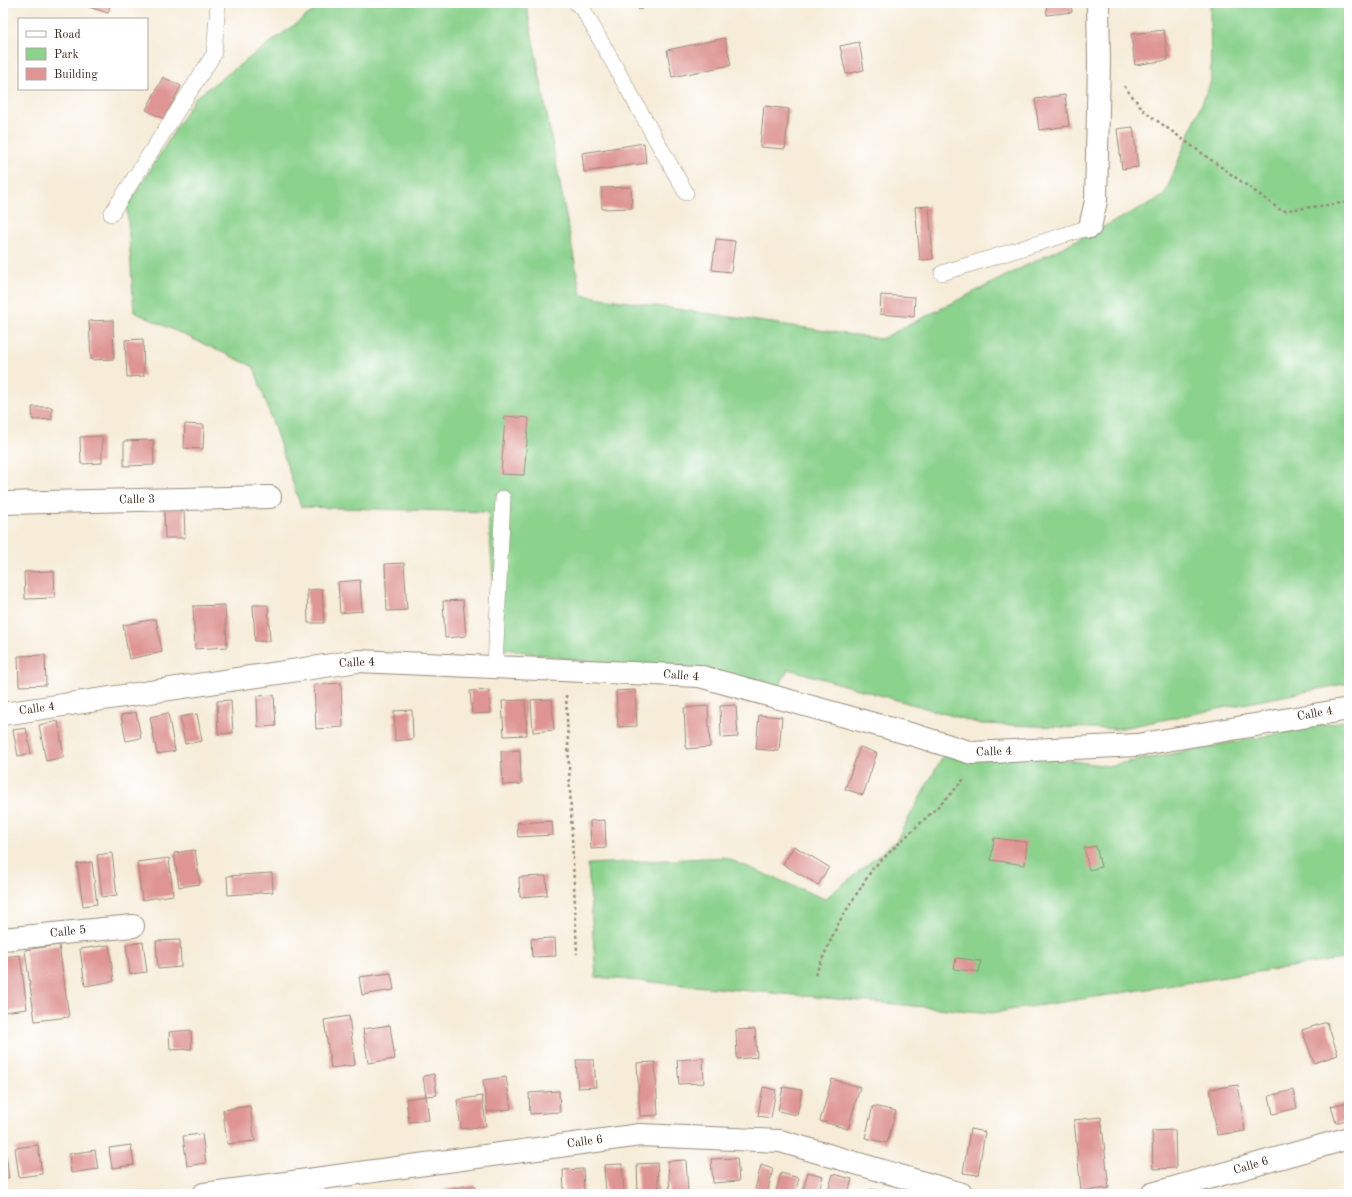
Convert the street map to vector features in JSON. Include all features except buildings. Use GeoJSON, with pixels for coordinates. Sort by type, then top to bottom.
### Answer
{"type":"FeatureCollection","features":[{"type":"Feature","properties":{"kind":"street"},"geometry":{"type":"LineString","coordinates":[[1090,227],[1096,201],[1099,62],[1098,3]]}},
{"type":"Feature","properties":{"kind":"street","name":"Calle 3"},"geometry":{"type":"LineString","coordinates":[[3,503],[270,496]]}},
{"type":"Feature","properties":{"kind":"street","name":"Calle 4"},"geometry":{"type":"LineString","coordinates":[[3,714],[358,661],[700,676],[914,735],[972,753],[1137,745],[1349,709]]}},
{"type":"Feature","properties":{"kind":"street","name":"Calle 5"},"geometry":{"type":"LineString","coordinates":[[3,939],[133,926]]}},
{"type":"Feature","properties":{"kind":"street","name":"Calle 6"},"geometry":{"type":"LineString","coordinates":[[204,1194],[640,1135],[780,1141],[962,1194]]}},
{"type":"Feature","properties":{"kind":"street","name":"Calle 6"},"geometry":{"type":"LineString","coordinates":[[1152,1194],[1349,1138]]}},
{"type":"Feature","properties":{"kind":"lane"},"geometry":{"type":"LineString","coordinates":[[111,214],[214,54],[218,3]]}},
{"type":"Feature","properties":{"kind":"lane"},"geometry":{"type":"LineString","coordinates":[[576,3],[584,11],[686,193]]}},
{"type":"Feature","properties":{"kind":"lane"},"geometry":{"type":"LineString","coordinates":[[942,273],[1090,227]]}},
{"type":"Feature","properties":{"kind":"lane"},"geometry":{"type":"LineString","coordinates":[[495,667],[502,498]]}},
{"type":"Feature","properties":{"kind":"path"},"geometry":{"type":"LineString","coordinates":[[1099,62],[1115,74],[1145,112],[1282,211],[1349,202]]}},
{"type":"Feature","properties":{"kind":"path"},"geometry":{"type":"LineString","coordinates":[[565,670],[577,954]]}},
{"type":"Feature","properties":{"kind":"path"},"geometry":{"type":"LineString","coordinates":[[815,975],[839,922],[873,868],[949,796],[963,780],[972,753]]}},
{"type":"Feature","properties":{"kind":"green space"},"geometry":{"type":"Polygon","coordinates":[[[324,3],[526,3],[581,295],[881,339],[1164,196],[1211,81],[1210,3],[1349,3],[1349,683],[1117,729],[981,724],[788,669],[777,691],[498,648],[488,512],[301,507],[254,367],[134,312],[127,207],[195,98],[324,3]]]}},
{"type":"Feature","properties":{"kind":"green space"},"geometry":{"type":"Polygon","coordinates":[[[1349,720],[1349,958],[991,1013],[596,977],[588,864],[724,857],[825,899],[896,841],[950,743],[1108,766],[1349,720]]]}}]}
